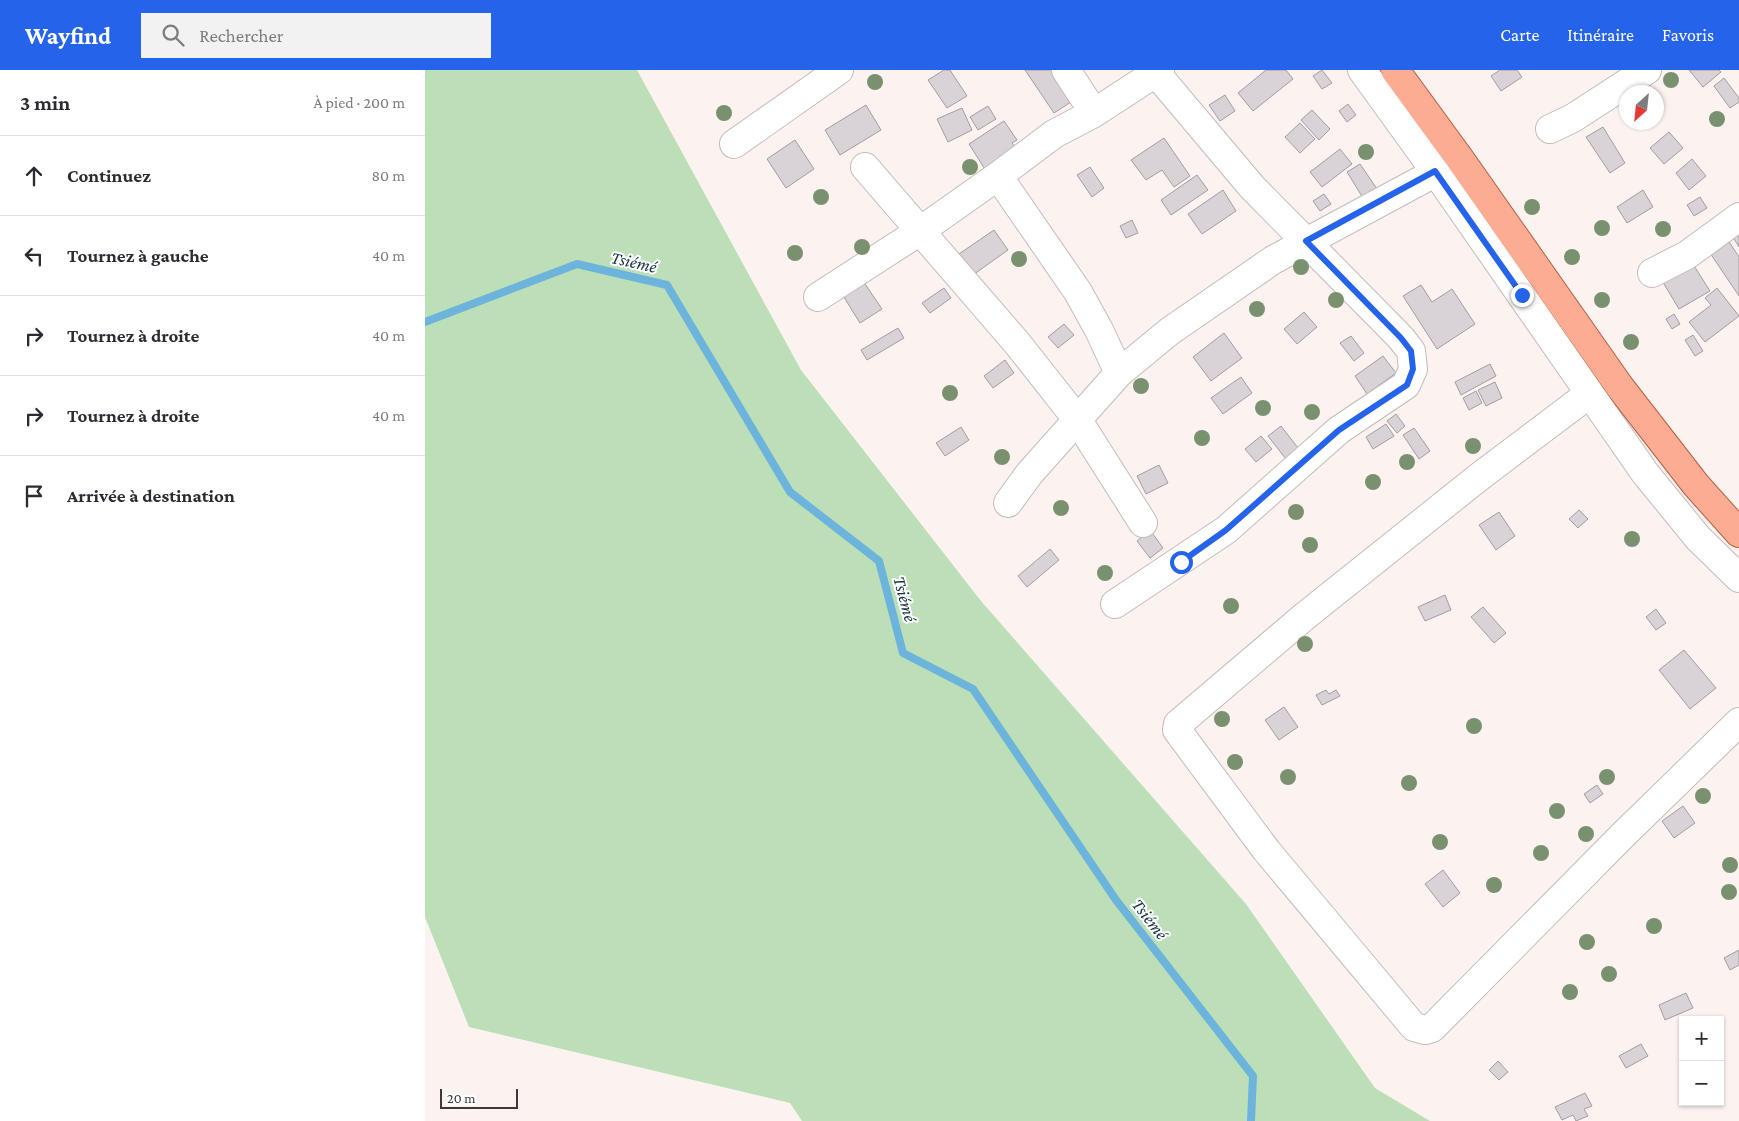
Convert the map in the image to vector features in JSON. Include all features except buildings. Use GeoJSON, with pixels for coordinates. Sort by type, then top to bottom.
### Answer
{"type":"FeatureCollection","features":[{"type":"Feature","properties":{"kind":"main road"},"geometry":{"type":"LineString","coordinates":[[1395,70],[1620,387],[1696,486],[1739,532]]}},
{"type":"Feature","properties":{"kind":"street"},"geometry":{"type":"LineString","coordinates":[[735,144],[839,70]]}},
{"type":"Feature","properties":{"kind":"street"},"geometry":{"type":"LineString","coordinates":[[1066,70],[1094,113]]}},
{"type":"Feature","properties":{"kind":"street"},"geometry":{"type":"LineString","coordinates":[[1362,70],[1435,171],[1589,394],[1657,487],[1698,538],[1739,578]]}},
{"type":"Feature","properties":{"kind":"street"},"geometry":{"type":"LineString","coordinates":[[1550,128],[1573,118],[1647,70]]}},
{"type":"Feature","properties":{"kind":"street"},"geometry":{"type":"LineString","coordinates":[[818,297],[920,231],[1054,134],[1094,113],[1158,72],[1252,187],[1401,338],[1411,351],[1413,369],[1407,385],[1339,430],[1226,530],[1115,604]]}},
{"type":"Feature","properties":{"kind":"street"},"geometry":{"type":"LineString","coordinates":[[1008,502],[1029,474],[1119,373],[1170,331],[1273,260],[1460,159]]}},
{"type":"Feature","properties":{"kind":"street"},"geometry":{"type":"LineString","coordinates":[[865,167],[1017,343],[1077,419],[1143,524]]}},
{"type":"Feature","properties":{"kind":"street"},"geometry":{"type":"LineString","coordinates":[[998,176],[1078,292],[1099,330],[1119,373]]}},
{"type":"Feature","properties":{"kind":"street"},"geometry":{"type":"LineString","coordinates":[[1652,273],[1687,255],[1739,217]]}},
{"type":"Feature","properties":{"kind":"street"},"geometry":{"type":"LineString","coordinates":[[1589,394],[1479,477],[1305,616],[1178,724],[1177,730],[1266,850],[1324,921],[1414,1027],[1425,1030],[1432,1028],[1623,835],[1739,722]]}},
{"type":"Feature","properties":{"kind":"green space"},"geometry":{"type":"Polygon","coordinates":[[[425,70],[637,70],[801,370],[981,601],[1246,904],[1375,1088],[1430,1121],[802,1121],[790,1103],[469,1027],[425,917],[425,70]]]}},
{"type":"Feature","properties":{"kind":"waterway","name":"Tsiémé"},"geometry":{"type":"LineString","coordinates":[[425,322],[577,264],[667,285],[790,492],[879,561],[903,653],[973,689],[1116,900],[1253,1076],[1251,1121]]}},
{"type":"Feature","properties":{"kind":"route"},"geometry":{"type":"LineString","coordinates":[[1181,562],[1226,530],[1339,430],[1407,385],[1413,369],[1411,351],[1401,338],[1306,241],[1435,171],[1522,295]]}}]}
